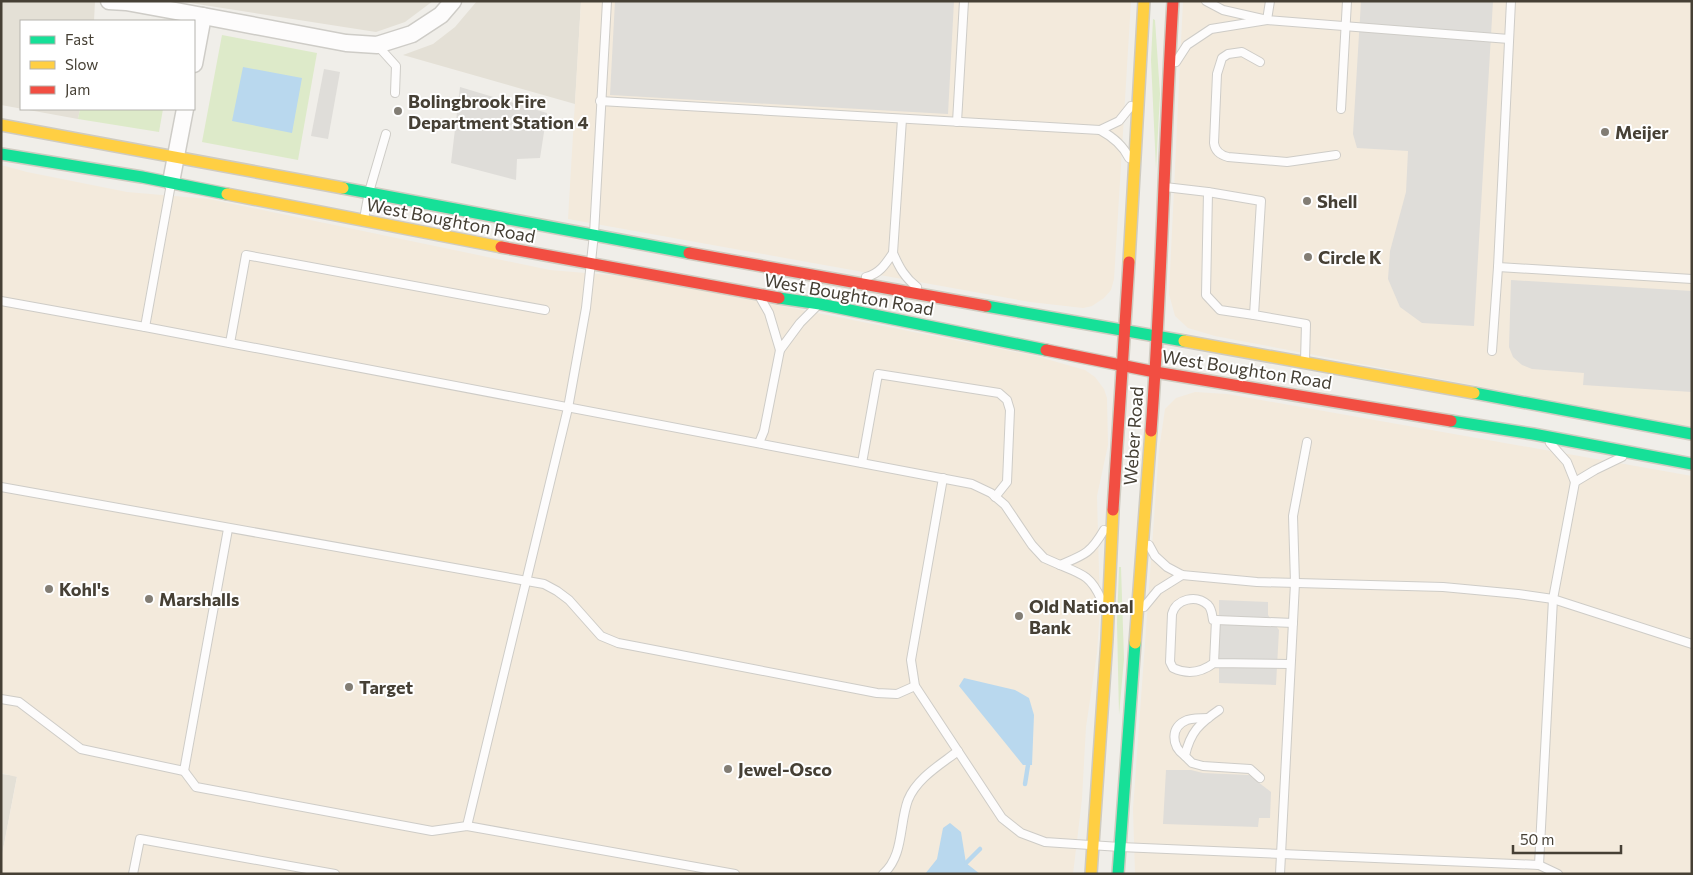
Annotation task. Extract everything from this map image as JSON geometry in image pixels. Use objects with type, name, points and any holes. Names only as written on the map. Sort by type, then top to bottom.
[{"type":"main road","name":"Weber Road","points":[[1091,874],[1144,1]]},
{"type":"main road","name":"Weber Road","points":[[1118,874],[1158,338],[1168,77],[1173,1]]},
{"type":"main road","points":[[1161,17],[1161,26],[1170,37]]},
{"type":"main road","name":"West Boughton Road","points":[[1,125],[847,282],[1692,434]]},
{"type":"main road","name":"West Boughton Road","points":[[1,154],[171,182],[364,222],[758,295],[820,304],[1155,372],[1533,434],[1692,464]]},
{"type":"street","points":[[109,1],[126,2],[346,43],[377,45],[412,34],[441,15],[453,1]]},
{"type":"street","points":[[195,59],[204,16]]},
{"type":"street","points":[[171,182],[185,110]]},
{"type":"lane","points":[[467,826],[568,408],[586,308],[594,234],[607,1]]},
{"type":"lane","points":[[957,122],[964,1]]},
{"type":"lane","points":[[1206,1],[1223,10],[1267,20],[1509,39]]},
{"type":"lane","points":[[1267,20],[1270,1]]},
{"type":"lane","points":[[1341,109],[1347,1]]},
{"type":"lane","points":[[1492,350],[1511,1]]},
{"type":"lane","points":[[1168,77],[1187,45],[1211,29],[1267,20]]},
{"type":"lane","points":[[377,45],[396,66],[395,94]]},
{"type":"lane","points":[[1260,62],[1242,52],[1228,54],[1222,58],[1217,74],[1214,143],[1217,151],[1228,157],[1287,162],[1336,155]]},
{"type":"lane","points":[[1100,130],[1119,121],[1129,110],[1137,96]]},
{"type":"lane","points":[[600,101],[1100,130],[1114,138],[1125,150],[1134,171]]},
{"type":"lane","points":[[902,119],[893,253],[900,270],[909,281],[927,295]]},
{"type":"lane","points":[[364,222],[368,192],[386,134]]},
{"type":"lane","points":[[145,327],[171,182]]},
{"type":"lane","points":[[1164,187],[1261,201],[1254,316]]},
{"type":"lane","points":[[1208,192],[1206,295],[1220,310],[1306,324],[1305,363]]},
{"type":"lane","points":[[847,282],[873,276],[884,267],[893,253]]},
{"type":"lane","points":[[230,343],[246,255],[544,310]]},
{"type":"lane","points":[[1498,267],[1692,279]]},
{"type":"lane","points":[[758,295],[769,313],[780,350]]},
{"type":"lane","points":[[1,301],[972,484],[995,496],[1005,505],[1032,546],[1044,558],[1085,575],[1096,588],[1107,614]]},
{"type":"lane","points":[[760,443],[780,350],[800,323],[820,304]]},
{"type":"lane","points":[[862,463],[878,374],[999,393],[1007,400],[1010,410],[1007,482],[995,496]]},
{"type":"lane","points":[[1533,434],[1552,444],[1567,462],[1575,482],[1553,599],[1539,864]]},
{"type":"lane","points":[[1280,874],[1295,583],[1294,516],[1307,442]]},
{"type":"lane","points":[[1575,482],[1595,470],[1632,453]]},
{"type":"lane","points":[[943,478],[911,660],[915,686],[1002,818],[1021,834],[1045,842],[1094,846],[1539,864],[1558,874]]},
{"type":"lane","points":[[1,487],[544,584],[569,600],[601,636],[618,643],[877,693],[897,694],[915,686]]},
{"type":"lane","points":[[1060,565],[1085,555],[1098,541],[1112,517]]},
{"type":"lane","points":[[184,771],[228,529]]},
{"type":"lane","points":[[1143,535],[1155,556],[1167,567],[1182,575],[1257,582],[1396,584],[1473,589],[1553,599],[1692,644]]},
{"type":"lane","points":[[1137,618],[1158,590],[1182,575]]},
{"type":"lane","points":[[1290,664],[1214,663],[1200,671],[1181,671],[1174,668],[1170,662],[1172,614],[1177,604],[1188,600],[1204,602],[1210,608],[1213,620],[1293,623]]},
{"type":"lane","points":[[1214,663],[1216,620]]},
{"type":"lane","points":[[1,699],[19,702],[81,749],[184,771],[196,787],[432,831],[467,826],[735,874]]},
{"type":"lane","points":[[1185,756],[1188,742],[1194,731],[1219,710]]},
{"type":"lane","points":[[1208,718],[1189,720],[1181,724],[1174,737],[1176,748],[1192,763],[1203,766],[1250,769],[1260,778]]},
{"type":"lane","points":[[883,874],[888,870],[898,850],[909,800],[926,774],[958,752]]},
{"type":"lane","points":[[133,874],[140,839],[335,874]]},
{"type":"shaded area","points":[[1,1],[95,1],[94,20],[20,20],[20,109],[1,105]]},
{"type":"shaded area","points":[[178,1],[433,1],[405,22],[376,32]]},
{"type":"shaded area","points":[[477,1],[581,1],[575,104],[403,55],[433,44],[455,27]]},
{"type":"shaded area","points":[[581,1],[1131,1],[1114,279],[1111,290],[1104,298],[1092,306],[1083,308],[1030,302],[568,219]]},
{"type":"shaded area","points":[[615,1],[954,1],[948,114],[610,95]]},
{"type":"shaded area","points":[[1183,1],[1692,1],[1692,427],[1215,336],[1188,328],[1175,316],[1169,294]]},
{"type":"shaded area","points":[[1361,1],[1493,1],[1474,326],[1422,323],[1400,307],[1388,279],[1390,251],[1406,192],[1408,151],[1357,148],[1353,134]]},
{"type":"shaded area","points":[[324,69],[340,72],[328,139],[311,136]]},
{"type":"shaded area","points":[[460,87],[547,113],[540,158],[517,159],[516,180],[451,163]]},
{"type":"shaded area","points":[[28,110],[80,110],[78,119]]},
{"type":"shaded area","points":[[1,165],[127,192],[209,199],[550,270],[634,277],[1036,356],[1085,370],[1095,377],[1104,389],[1107,398],[1108,445],[1097,496],[1100,609],[1097,653],[1086,727],[1082,799],[1073,874],[1,874],[1,860],[17,777],[1,773]]},
{"type":"shaded area","points":[[1511,280],[1692,291],[1692,392],[1583,385],[1584,373],[1532,369],[1522,365],[1513,357],[1509,347]]},
{"type":"shaded area","points":[[1195,392],[1227,394],[1692,476],[1692,874],[1135,874],[1133,809],[1159,450],[1165,409],[1176,398]]},
{"type":"shaded area","points":[[1219,600],[1268,602],[1268,615],[1279,630],[1276,685],[1219,683]]},
{"type":"shaded area","points":[[1166,770],[1191,770],[1203,773],[1249,775],[1271,792],[1270,818],[1259,818],[1258,827],[1163,824]]},
{"type":"shaded area","points":[[1,774],[17,776],[1,860]]},
{"type":"green space","points":[[1153,19],[1155,20],[1160,94],[1156,169],[1151,60]]},
{"type":"green space","points":[[222,35],[317,53],[298,160],[202,142]]},
{"type":"green space","points":[[80,110],[163,110],[159,132],[78,119]]},
{"type":"green space","points":[[1119,567],[1121,567],[1124,659],[1119,715],[1117,623]]},
{"type":"water","points":[[243,67],[302,78],[292,133],[232,121]]},
{"type":"water","points":[[964,678],[1015,690],[1029,698],[1034,715],[1032,765],[1023,765],[959,686]]},
{"type":"water","points":[[950,823],[961,832],[966,863],[980,874],[925,874],[937,859],[943,828]]},
{"type":"waterway","points":[[1025,784],[1028,765]]},
{"type":"waterway","points":[[966,863],[980,849]]},
{"type":"traffic: fast","points":[[1,154],[142,177],[227,194]]},
{"type":"traffic: fast","points":[[343,188],[689,253]]},
{"type":"traffic: fast","points":[[779,298],[820,304],[1046,350]]},
{"type":"traffic: fast","points":[[986,306],[1184,341]]},
{"type":"traffic: fast","points":[[1474,393],[1692,434]]},
{"type":"traffic: fast","points":[[1451,421],[1533,434],[1692,464]]},
{"type":"traffic: fast","points":[[1118,874],[1135,643]]},
{"type":"traffic: slow","points":[[1129,262],[1144,1]]},
{"type":"traffic: slow","points":[[1,125],[343,188]]},
{"type":"traffic: slow","points":[[227,194],[501,247]]},
{"type":"traffic: slow","points":[[1184,341],[1474,393]]},
{"type":"traffic: slow","points":[[1135,643],[1151,431]]},
{"type":"traffic: slow","points":[[1091,874],[1107,639],[1113,510]]},
{"type":"traffic: jam","points":[[1151,431],[1158,324],[1173,1]]},
{"type":"traffic: jam","points":[[501,247],[779,298]]},
{"type":"traffic: jam","points":[[689,253],[986,306]]},
{"type":"traffic: jam","points":[[1113,510],[1129,262]]},
{"type":"traffic: jam","points":[[1046,350],[1155,372],[1451,421]]},
{"type":"place","name":"Bolingbrook Fire Department Station 4","points":[[398,111]]},
{"type":"place","name":"Meijer","points":[[1605,132]]},
{"type":"place","name":"Shell","points":[[1307,201]]},
{"type":"place","name":"Circle K","points":[[1308,257]]},
{"type":"place","name":"Kohl's","points":[[49,589]]},
{"type":"place","name":"Marshalls","points":[[149,599]]},
{"type":"place","name":"Old National Bank","points":[[1019,616]]},
{"type":"place","name":"Target","points":[[349,687]]},
{"type":"place","name":"Jewel-Osco","points":[[728,769]]}]
